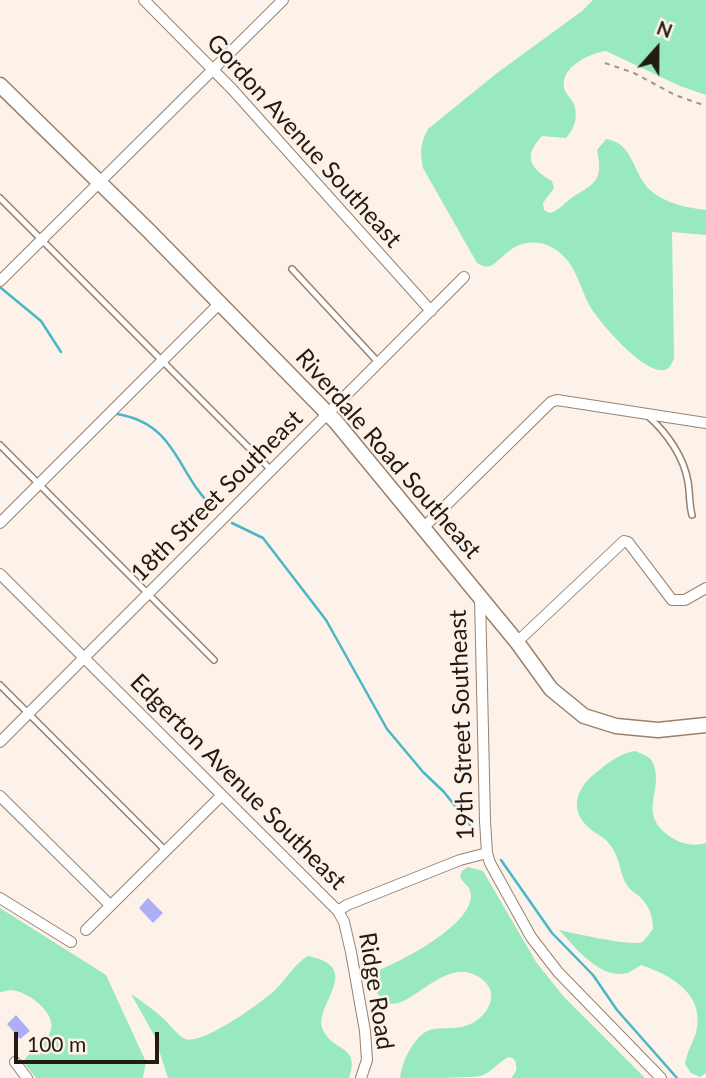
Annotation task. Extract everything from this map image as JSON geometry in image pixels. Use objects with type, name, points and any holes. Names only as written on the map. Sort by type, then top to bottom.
[{"type":"street","name":"Gordon Avenue Southeast","points":[[144,0],[212,68],[431,311]]},
{"type":"street","points":[[0,281],[283,0]]},
{"type":"street","name":"Riverdale Road Southeast","points":[[0,85],[329,414],[480,596],[551,689],[584,716],[616,726],[658,730],[706,725]]},
{"type":"street","name":"18th Street Southeast","points":[[0,742],[464,277]]},
{"type":"street","points":[[0,523],[220,303]]},
{"type":"street","points":[[423,528],[551,402],[564,399],[706,423]]},
{"type":"street","points":[[517,642],[624,541],[628,542],[672,600],[685,600],[706,588]]},
{"type":"street","name":"Edgerton Avenue Southeast","points":[[0,574],[338,911],[460,860],[487,852]]},
{"type":"street","name":"19th Street Southeast","points":[[480,596],[487,852]]},
{"type":"street","points":[[0,796],[110,905]]},
{"type":"street","points":[[86,930],[221,796]]},
{"type":"street","points":[[487,852],[490,863],[531,937],[558,972],[661,1078]]},
{"type":"street","points":[[0,898],[71,942]]},
{"type":"street","name":"Ridge Road","points":[[338,911],[344,922],[351,952],[365,1031],[367,1060],[360,1078]]},
{"type":"street","points":[[15,1062],[27,1078]]},
{"type":"lane","points":[[0,198],[272,471]]},
{"type":"lane","points":[[292,269],[379,363]]},
{"type":"lane","points":[[646,414],[663,431],[683,465],[692,515]]},
{"type":"lane","points":[[0,445],[214,660]]},
{"type":"lane","points":[[0,685],[166,851]]},
{"type":"path","points":[[605,63],[706,106]]},
{"type":"green space","points":[[593,0],[706,0],[706,95],[680,86],[606,51],[592,55],[571,68],[564,80],[565,90],[576,112],[572,130],[566,138],[542,136],[531,156],[534,167],[552,181],[554,188],[543,203],[544,210],[550,213],[593,183],[599,167],[597,150],[606,139],[622,146],[644,183],[656,195],[676,204],[706,210],[706,235],[672,232],[674,358],[664,370],[646,364],[613,336],[591,308],[570,264],[553,248],[541,243],[521,244],[490,266],[477,263],[423,168],[421,158],[423,139],[428,129]]},
{"type":"green space","points":[[635,751],[648,757],[653,763],[656,784],[653,812],[662,830],[682,843],[706,843],[706,1073],[700,1077],[691,1073],[685,1064],[698,1019],[696,1007],[684,988],[664,974],[641,965],[627,973],[607,972],[580,953],[559,930],[636,943],[642,942],[653,929],[648,907],[627,885],[612,847],[586,825],[578,811],[577,803],[581,789],[591,777],[615,758]]},
{"type":"green space","points":[[468,867],[483,871],[536,962],[564,997],[645,1078],[511,1078],[516,1067],[514,1059],[509,1057],[481,1076],[400,1078],[403,1064],[419,1037],[434,1029],[468,1025],[483,1015],[491,999],[487,984],[479,977],[463,972],[448,975],[404,1001],[392,1004],[382,999],[373,983],[377,971],[434,940],[460,918],[471,895],[460,877],[462,871]]},
{"type":"green space","points":[[0,908],[106,975],[146,1062],[143,1078],[36,1078],[26,1065],[25,1059],[47,1038],[51,1023],[45,1010],[32,998],[18,991],[0,992]]},
{"type":"green space","points":[[308,956],[325,962],[333,969],[335,978],[324,1010],[323,1030],[327,1037],[349,1054],[352,1067],[349,1078],[168,1078],[154,1035],[131,994],[161,1016],[182,1037],[193,1039],[217,1030],[257,1005]]},
{"type":"building","points":[[148,898],[163,913],[153,923],[139,908]]},
{"type":"building","points":[[16,1015],[30,1031],[20,1039],[7,1024]]},
{"type":"waterway","points":[[1,288],[41,321],[61,352]]},
{"type":"waterway","points":[[117,414],[153,428],[174,452],[201,495],[214,508]]},
{"type":"waterway","points":[[232,523],[263,538],[326,620],[387,729],[471,826]]},
{"type":"waterway","points":[[501,860],[552,933],[593,975],[617,1010],[677,1078]]}]
